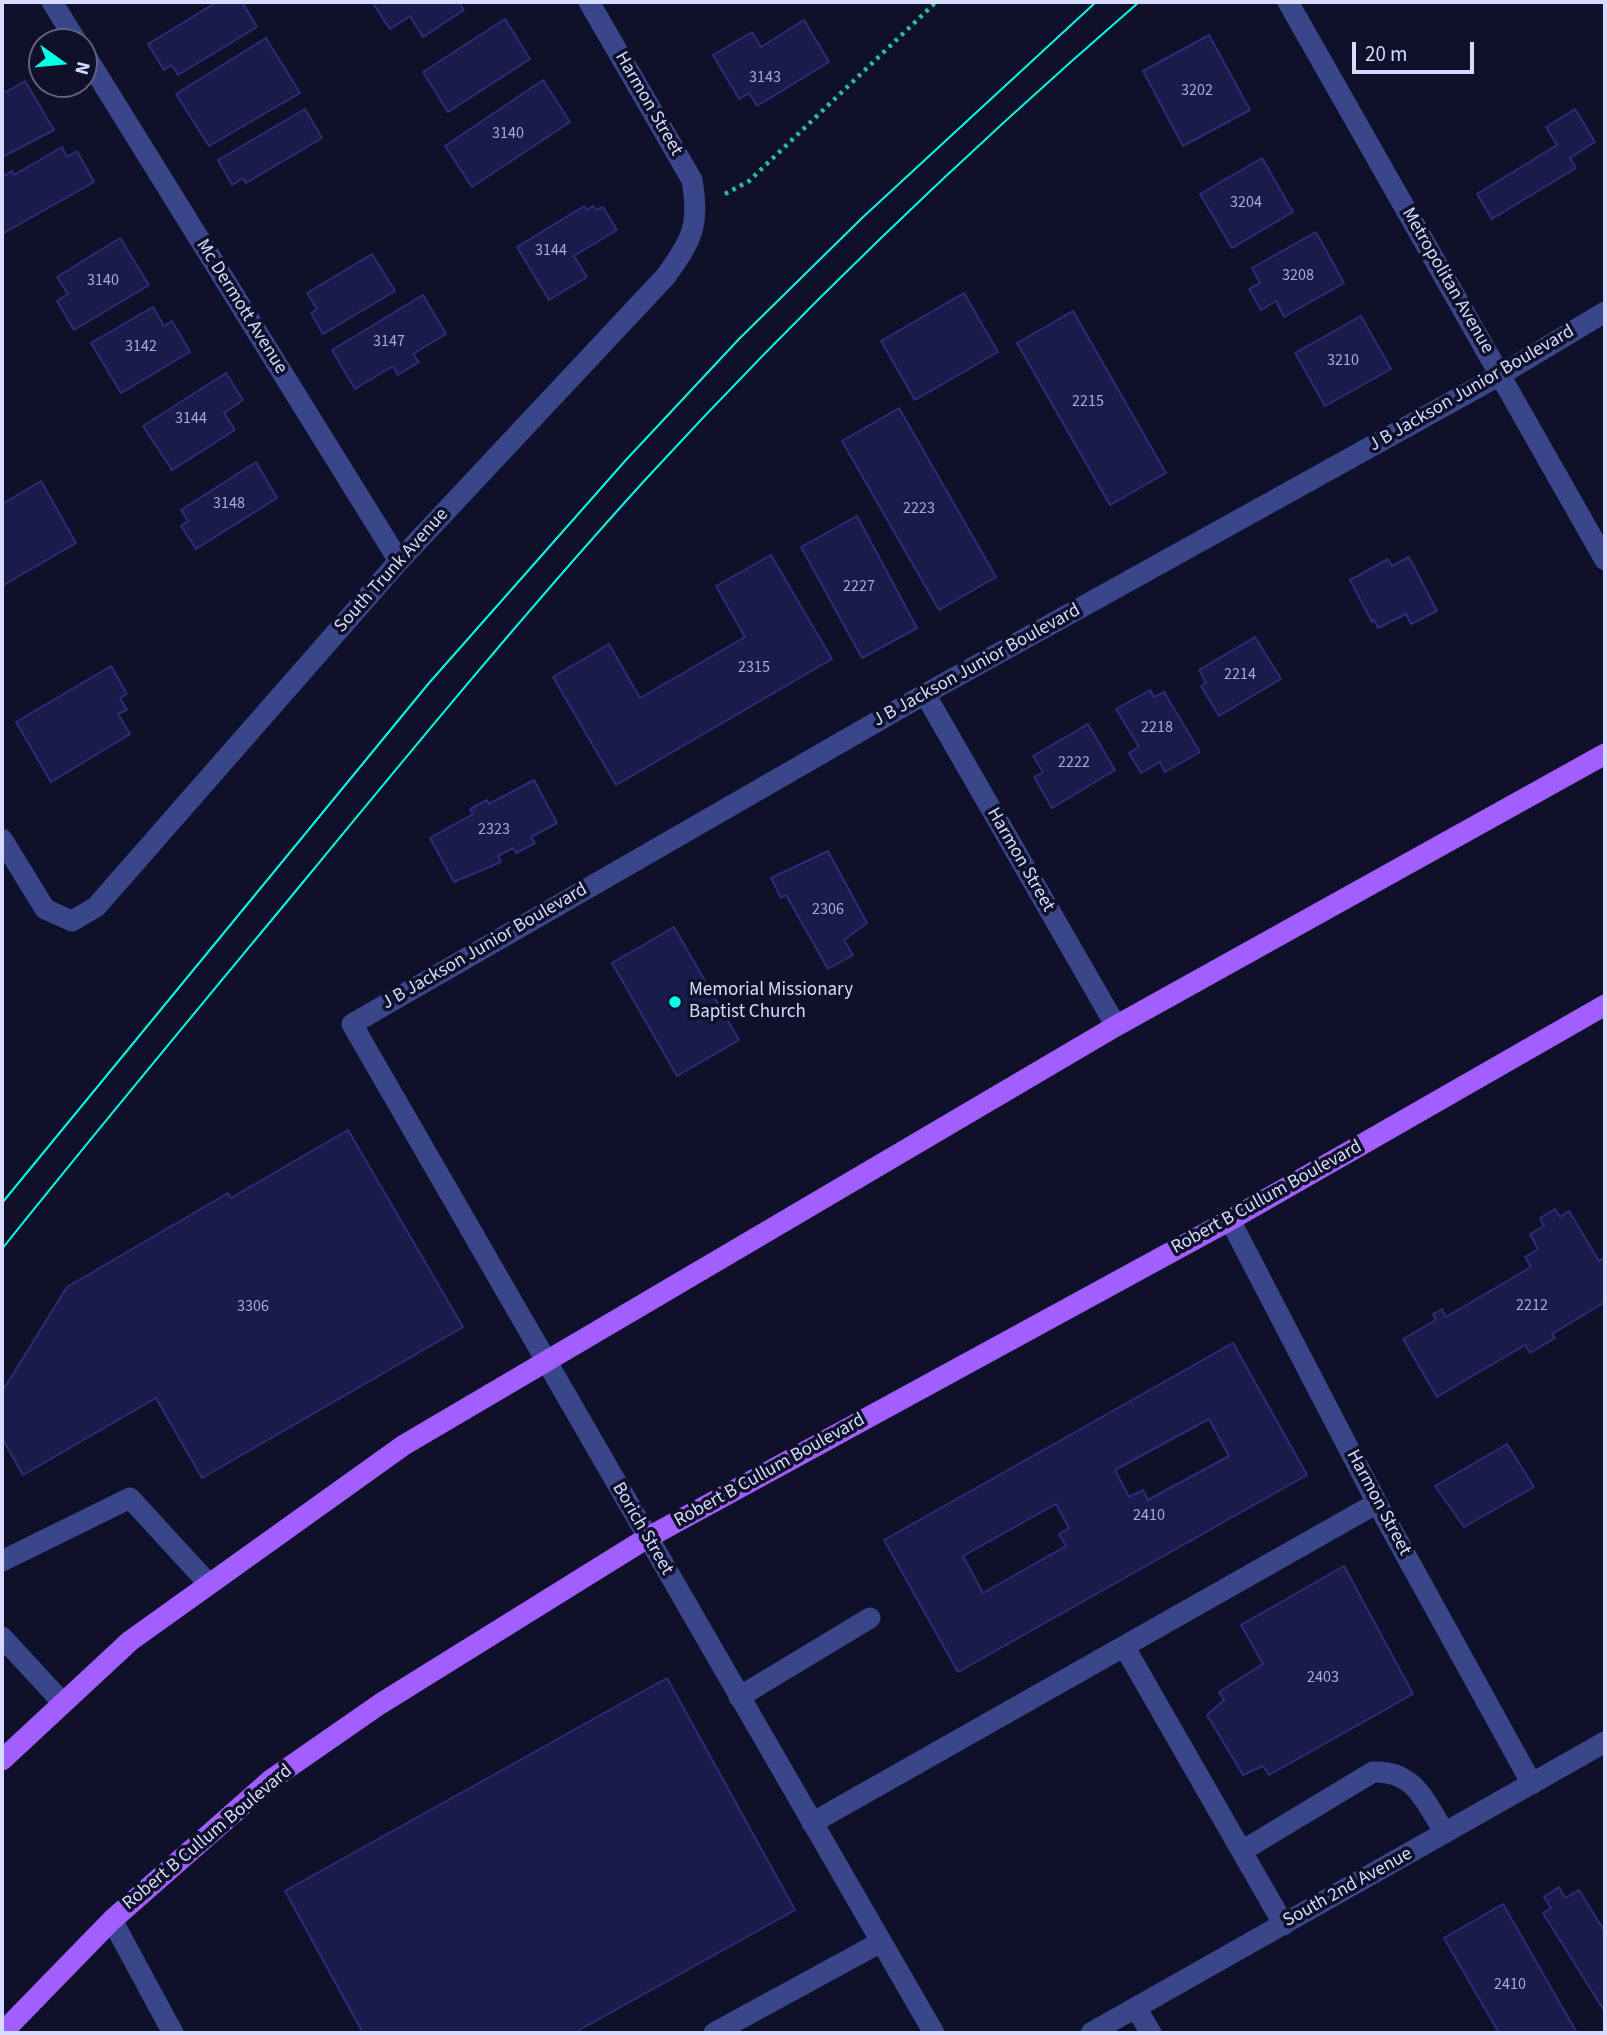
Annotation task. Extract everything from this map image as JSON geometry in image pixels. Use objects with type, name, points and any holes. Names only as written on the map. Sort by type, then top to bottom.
[{"type":"main road","points":[[2,1760],[130,1641],[404,1445],[1116,1026],[1605,754]]},
{"type":"main road","name":"Robert B Cullum Boulevard","points":[[2,2033],[112,1920],[272,1779],[380,1704],[647,1538],[1230,1220],[1605,1005]]},
{"type":"street","points":[[52,2],[68,28]]},
{"type":"street","name":"Harmon Street","points":[[589,2],[692,180],[698,211]]},
{"type":"street","name":"Metropolitan Avenue","points":[[1288,2],[1605,560]]},
{"type":"street","name":"Mc Dermott Avenue","points":[[98,76],[399,561]]},
{"type":"street","name":"South Trunk Avenue","points":[[2,839],[45,909],[72,921],[96,907],[399,561],[666,276],[687,247],[698,211]]},
{"type":"street","name":"J B Jackson Junior Boulevard","points":[[352,1024],[925,694],[1500,375],[1605,312]]},
{"type":"street","name":"Harmon Street","points":[[925,694],[1116,1026]]},
{"type":"street","name":"Borich Street","points":[[352,1024],[934,2033]]},
{"type":"street","name":"Harmon Street","points":[[1230,1220],[1377,1503],[1532,1784]]},
{"type":"street","points":[[2,1562],[130,1498],[208,1583]]},
{"type":"street","points":[[812,1823],[1377,1503]]},
{"type":"street","points":[[739,1697],[870,1618]]},
{"type":"street","points":[[2,1637],[62,1702]]},
{"type":"street","points":[[1124,1646],[1284,1924]]},
{"type":"street","name":"South 2nd Avenue","points":[[1091,2033],[1605,1742]]},
{"type":"street","points":[[1242,1850],[1373,1772],[1391,1771],[1410,1780],[1445,1833]]},
{"type":"street","points":[[112,1920],[173,2033]]},
{"type":"street","points":[[714,2033],[881,1942]]},
{"type":"street","points":[[1136,2008],[1151,2033]]},
{"type":"path","points":[[698,211],[749,181],[936,2]]},
{"type":"building","points":[[217,2],[242,2],[257,27],[178,75],[172,65],[164,70],[148,44]]},
{"type":"building","points":[[372,2],[459,2],[464,10],[423,37],[410,16],[390,29]]},
{"type":"building","points":[[505,19],[530,59],[448,112],[423,72]]},
{"type":"building","points":[[804,20],[829,62],[757,106],[749,93],[739,99],[713,55],[752,32],[761,47]]},
{"type":"building","points":[[1209,35],[1250,110],[1183,146],[1143,71]]},
{"type":"building","points":[[266,38],[300,93],[209,146],[176,94]]},
{"type":"building","points":[[543,80],[570,122],[472,187],[445,146]]},
{"type":"building","points":[[25,81],[28,98],[35,98],[54,130],[2,157],[2,94]]},
{"type":"building","points":[[305,109],[322,138],[246,183],[243,178],[232,185],[218,160]]},
{"type":"building","points":[[1575,109],[1595,142],[1570,158],[1576,168],[1492,219],[1477,194],[1557,145],[1546,127]]},
{"type":"building","points":[[62,147],[67,157],[77,151],[94,182],[2,234],[2,177],[12,171],[14,175]]},
{"type":"building","points":[[1262,158],[1293,212],[1232,248],[1200,194]]},
{"type":"building","points":[[584,206],[587,210],[593,206],[596,210],[603,207],[617,230],[574,256],[587,277],[549,300],[517,247]]},
{"type":"building","points":[[1316,232],[1344,283],[1284,317],[1276,301],[1261,310],[1249,289],[1260,283],[1252,268]]},
{"type":"building","points":[[120,238],[149,285],[74,330],[57,301],[68,294],[57,277]]},
{"type":"building","points":[[372,254],[395,291],[323,334],[311,313],[317,309],[307,293]]},
{"type":"building","points":[[964,293],[998,352],[915,400],[881,341]]},
{"type":"building","points":[[423,295],[446,334],[413,354],[419,362],[398,375],[393,366],[355,389],[332,350]]},
{"type":"building","points":[[153,307],[164,326],[172,321],[190,352],[121,393],[91,343]]},
{"type":"building","points":[[1073,311],[1166,473],[1110,505],[1017,343]]},
{"type":"building","points":[[1361,316],[1391,369],[1325,406],[1295,353]]},
{"type":"building","points":[[226,373],[243,400],[224,413],[235,430],[172,470],[143,426]]},
{"type":"building","points":[[899,408],[996,577],[939,610],[842,441]]},
{"type":"building","points":[[256,462],[277,498],[196,549],[181,526],[188,521],[181,510]]},
{"type":"building","points":[[41,481],[76,543],[2,586],[2,504]]},
{"type":"building","points":[[857,516],[917,628],[862,658],[801,547]]},
{"type":"building","points":[[771,555],[832,659],[616,785],[553,677],[609,644],[640,698],[745,637],[716,586]]},
{"type":"building","points":[[1409,557],[1437,611],[1411,624],[1406,614],[1378,628],[1374,620],[1372,622],[1350,580],[1388,559],[1392,566]]},
{"type":"building","points":[[1255,637],[1281,679],[1219,716],[1201,686],[1206,683],[1199,670]]},
{"type":"building","points":[[111,666],[127,694],[120,698],[127,710],[118,714],[130,734],[51,782],[16,722]]},
{"type":"building","points":[[1150,690],[1154,697],[1164,692],[1200,752],[1165,772],[1160,762],[1141,773],[1129,753],[1139,747],[1116,709]]},
{"type":"building","points":[[1088,724],[1115,770],[1052,808],[1034,777],[1043,772],[1033,756]]},
{"type":"building","points":[[534,780],[557,823],[531,837],[535,843],[516,853],[513,848],[498,856],[501,862],[454,882],[430,838],[473,814],[470,809],[487,800],[489,804]]},
{"type":"building","points":[[828,851],[867,923],[844,940],[853,955],[828,969],[786,895],[781,898],[771,878]]},
{"type":"building","name":"Memorial Missionary Baptist Church","points":[[674,927],[739,1040],[677,1076],[612,963]]},
{"type":"building","points":[[348,1130],[463,1327],[202,1478],[156,1398],[23,1475],[2,1438],[2,1392],[67,1287],[228,1193],[231,1198]]},
{"type":"building","points":[[1555,1209],[1560,1217],[1569,1211],[1599,1261],[1605,1257],[1605,1302],[1552,1334],[1555,1338],[1530,1353],[1525,1345],[1437,1397],[1403,1339],[1436,1320],[1433,1314],[1442,1309],[1446,1317],[1531,1267],[1525,1257],[1538,1249],[1530,1234],[1544,1226],[1540,1218]]},
{"type":"building","points":[[1233,1343],[1307,1475],[958,1672],[884,1540]],"holes":[[[1209,1419],[1229,1456],[1148,1500],[1143,1490],[1129,1497],[1115,1470]],[[1056,1504],[1069,1528],[1059,1534],[1066,1546],[983,1593],[963,1556]]]},
{"type":"building","points":[[1507,1444],[1534,1487],[1464,1527],[1435,1486]]},
{"type":"building","points":[[1344,1566],[1413,1694],[1269,1775],[1263,1766],[1243,1775],[1207,1715],[1224,1700],[1219,1692],[1263,1664],[1241,1625]]},
{"type":"building","points":[[667,1678],[795,1910],[574,2033],[363,2033],[285,1891]]},
{"type":"building","points":[[1559,1887],[1565,1898],[1579,1890],[1605,1932],[1605,2012],[1543,1913],[1551,1908],[1544,1897]]},
{"type":"building","points":[[1503,1904],[1577,2033],[1499,2033],[1444,1938]]},
{"type":"tram line","points":[[2,1203],[429,683],[625,461],[739,339],[862,218],[1096,2]]},
{"type":"tram line","points":[[2,1249],[430,729],[645,480],[763,355],[885,234],[1011,116],[1139,2]]},
{"type":"place","name":"Memorial Missionary Baptist Church","points":[[675,1002]]}]
